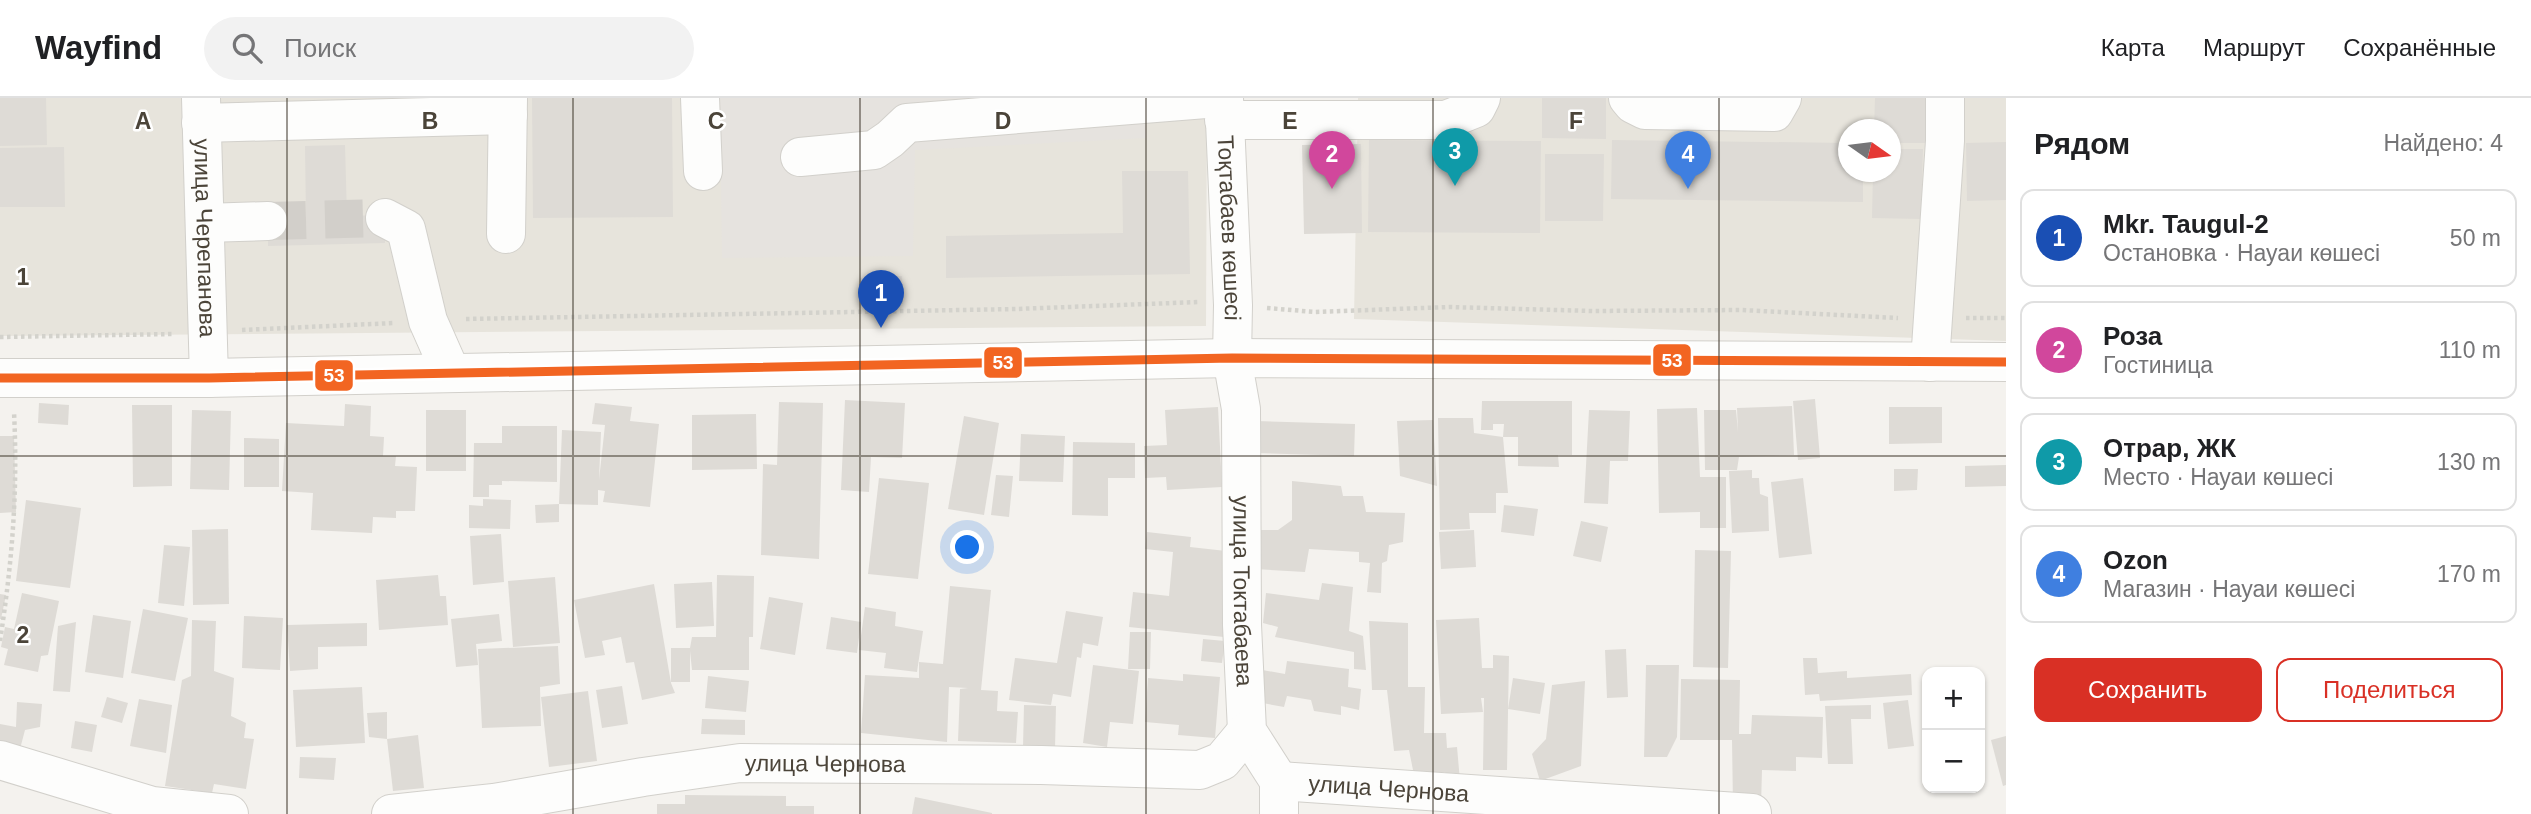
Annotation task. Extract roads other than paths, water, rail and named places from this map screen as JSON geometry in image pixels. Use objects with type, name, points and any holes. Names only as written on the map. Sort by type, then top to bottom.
[{"type":"street","points":[[701,98],[703,171]]},
{"type":"street","points":[[800,156],[874,150],[907,123],[1222,105],[1446,120],[1476,108],[1481,98]]},
{"type":"street","points":[[1628,98],[1645,110],[1774,112],[1782,98]]},
{"type":"street","points":[[1930,362],[1945,141],[1945,98]]},
{"type":"street","name":"Тоқтабаев көшесі","points":[[1222,105],[1233,305],[1232,358]]},
{"type":"street","points":[[201,111],[508,107],[506,234]]},
{"type":"street","name":"улица Черепанова","points":[[201,111],[209,377]]},
{"type":"street","points":[[385,218],[407,229],[428,321],[451,373]]},
{"type":"street","points":[[205,222],[268,221]]},
{"type":"street","points":[[7,391],[209,377],[1232,358],[2006,362]]},
{"type":"street","name":"улица Токтабаева","points":[[1232,358],[1241,409],[1242,625],[1247,731],[1279,797]]},
{"type":"street","name":"улица Чернова","points":[[391,814],[495,809],[643,777],[740,763],[1041,765],[1200,770],[1222,761],[1247,731]]},
{"type":"street","points":[[0,760],[87,800],[152,810],[229,814]]},
{"type":"street","name":"улица Чернова","points":[[1279,797],[1752,813]]},
{"type":"tunnel","points":[[268,221],[385,218]]},
{"type":"place","name":"Отрар, ЖК","points":[[1455,186]]},
{"type":"place","name":"Роза","points":[[1332,189]]},
{"type":"place","name":"Ozon","points":[[1688,189]]},
{"type":"place","name":"Mkr. Taugul-2","points":[[881,328]]}]
